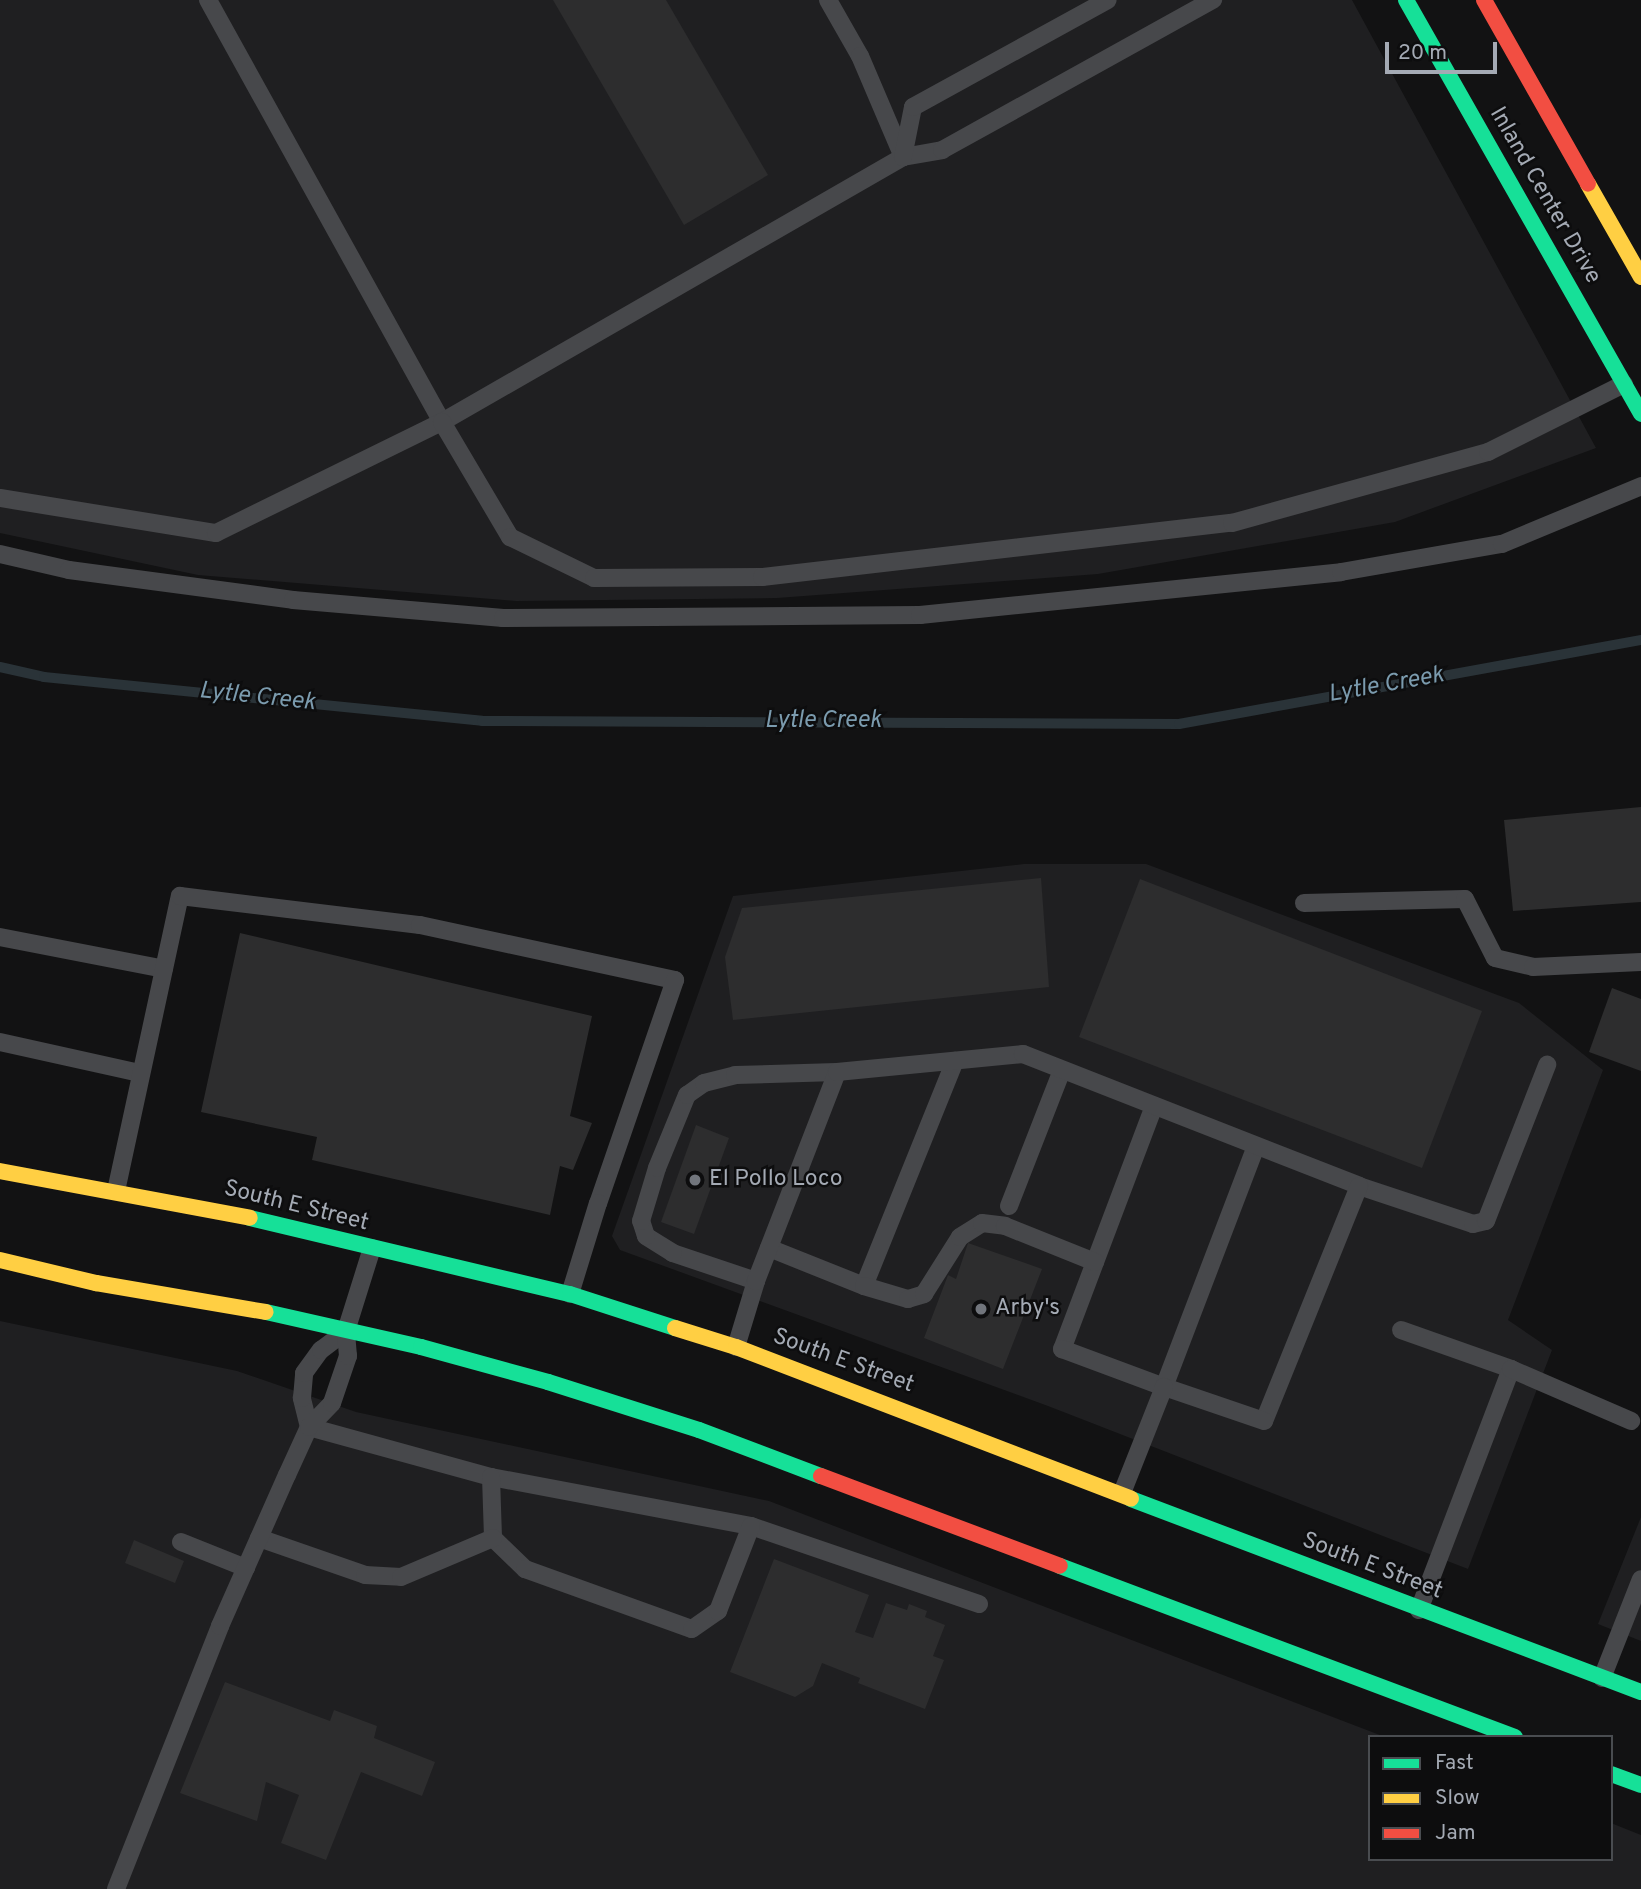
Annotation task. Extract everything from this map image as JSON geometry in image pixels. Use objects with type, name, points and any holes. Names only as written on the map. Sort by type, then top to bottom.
[{"type":"main road","name":"Inland Center Drive","points":[[1406,0],[1641,414]]},
{"type":"main road","name":"Inland Center Drive","points":[[1483,0],[1641,277]]},
{"type":"main road","name":"South E Street","points":[[0,1171],[288,1225],[372,1248],[570,1294],[736,1346],[1419,1610],[1641,1692]]},
{"type":"main road","points":[[0,1260],[96,1283],[267,1312],[421,1347],[548,1381],[699,1430],[1510,1735]]},
{"type":"main road","points":[[1613,1775],[1641,1785]]},
{"type":"lane","points":[[208,0],[442,422],[510,537],[594,578],[762,577],[1232,523],[1488,452],[1624,384]]},
{"type":"lane","points":[[828,0],[860,56],[903,157]]},
{"type":"lane","points":[[903,157],[913,107],[1108,0]]},
{"type":"lane","points":[[0,498],[216,533],[442,422],[903,157],[942,150],[1213,0]]},
{"type":"lane","points":[[0,554],[69,570],[293,600],[503,618],[920,615],[1341,572],[1502,544],[1641,486]]},
{"type":"lane","points":[[116,1191],[180,897],[420,925],[675,980],[598,1203],[570,1294]]},
{"type":"lane","points":[[1304,903],[1465,898],[1495,958],[1533,967],[1641,962]]},
{"type":"lane","points":[[0,937],[163,969]]},
{"type":"lane","points":[[0,1042],[140,1073]]},
{"type":"lane","points":[[756,1281],[673,1253],[646,1236],[641,1221],[657,1168],[687,1095],[704,1083],[735,1075],[836,1072],[1023,1054],[1359,1186],[1473,1224],[1486,1222],[1547,1065]]},
{"type":"lane","points":[[864,1286],[955,1061]]},
{"type":"lane","points":[[1009,1206],[1062,1070]]},
{"type":"lane","points":[[736,1346],[756,1281],[836,1072]]},
{"type":"lane","points":[[1154,1106],[1062,1349],[1264,1421],[1359,1186]]},
{"type":"lane","points":[[1122,1493],[1256,1146]]},
{"type":"lane","points":[[769,1248],[864,1286],[908,1299],[924,1294],[960,1237],[982,1223],[1005,1226],[1095,1262]]},
{"type":"lane","points":[[116,1889],[259,1538],[309,1427],[332,1404],[348,1356],[346,1331],[372,1248]]},
{"type":"lane","points":[[1401,1330],[1511,1369],[1631,1421]]},
{"type":"lane","points":[[309,1427],[302,1398],[304,1373],[321,1350],[346,1331]]},
{"type":"lane","points":[[1419,1610],[1511,1369]]},
{"type":"lane","points":[[309,1427],[491,1477],[751,1525],[979,1604]]},
{"type":"lane","points":[[491,1477],[493,1538],[525,1569],[692,1629],[718,1611],[751,1525]]},
{"type":"lane","points":[[259,1538],[365,1574],[401,1577],[493,1538]]},
{"type":"lane","points":[[181,1542],[246,1568]]},
{"type":"lane","points":[[1602,1678],[1641,1579]]},
{"type":"shaded area","points":[[0,0],[1352,0],[1596,448],[1395,522],[1098,574],[777,598],[516,601],[198,575],[0,533]]},
{"type":"shaded area","points":[[1024,864],[1146,864],[1519,1003],[1603,1070],[1508,1320],[1552,1350],[1468,1569],[1048,1406],[620,1250],[612,1236],[733,896]]},
{"type":"shaded area","points":[[0,1321],[237,1371],[356,1412],[769,1501],[1380,1735],[1368,1735],[1368,1861],[1613,1861],[1613,1824],[1641,1835],[1641,1889],[0,1889]]},
{"type":"shaded area","points":[[1641,1517],[1641,1641],[1598,1624]]},
{"type":"building","points":[[553,0],[666,0],[768,175],[684,225]]},
{"type":"building","points":[[1641,807],[1641,902],[1513,911],[1504,820]]},
{"type":"building","points":[[1041,878],[1049,987],[733,1020],[725,957],[742,908]]},
{"type":"building","points":[[1140,879],[1482,1011],[1422,1168],[1079,1037]]},
{"type":"building","points":[[240,933],[592,1016],[570,1116],[592,1123],[573,1170],[560,1166],[550,1215],[312,1160],[317,1137],[201,1112]]},
{"type":"building","points":[[1612,988],[1641,999],[1641,1071],[1589,1052]]},
{"type":"building","name":"El Pollo Loco","points":[[696,1125],[729,1138],[694,1234],[661,1222]]},
{"type":"building","name":"Arby's","points":[[968,1243],[1042,1269],[1003,1369],[924,1338],[948,1275],[956,1279]]},
{"type":"building","points":[[134,1540],[184,1561],[175,1583],[125,1563]]},
{"type":"building","points":[[774,1559],[869,1595],[855,1632],[873,1638],[886,1603],[907,1610],[909,1604],[927,1611],[925,1617],[945,1625],[933,1656],[944,1660],[925,1709],[858,1683],[860,1678],[822,1663],[813,1686],[795,1697],[730,1672]]},
{"type":"building","points":[[225,1682],[330,1721],[334,1710],[377,1726],[374,1738],[435,1762],[422,1796],[361,1772],[326,1860],[281,1843],[299,1795],[266,1782],[257,1821],[180,1793]]},
{"type":"waterway","name":"Lytle Creek","points":[[0,667],[44,677],[482,721],[1179,724],[1641,640]]},
{"type":"traffic: fast","points":[[1406,0],[1641,414]]},
{"type":"traffic: fast","points":[[250,1218],[570,1294],[675,1328]]},
{"type":"traffic: fast","points":[[266,1312],[421,1347],[548,1382],[699,1430],[821,1476]]},
{"type":"traffic: fast","points":[[1131,1499],[1641,1692]]},
{"type":"traffic: fast","points":[[1060,1566],[1510,1735]]},
{"type":"traffic: fast","points":[[1613,1775],[1641,1785]]},
{"type":"traffic: slow","points":[[1588,184],[1641,277]]},
{"type":"traffic: slow","points":[[0,1171],[250,1218]]},
{"type":"traffic: slow","points":[[0,1260],[96,1283],[266,1312]]},
{"type":"traffic: slow","points":[[675,1328],[736,1347],[1131,1499]]},
{"type":"traffic: jam","points":[[1484,0],[1588,184]]},
{"type":"traffic: jam","points":[[821,1476],[1060,1566]]},
{"type":"place","name":"El Pollo Loco","points":[[695,1180]]},
{"type":"place","name":"Arby's","points":[[981,1309]]}]
